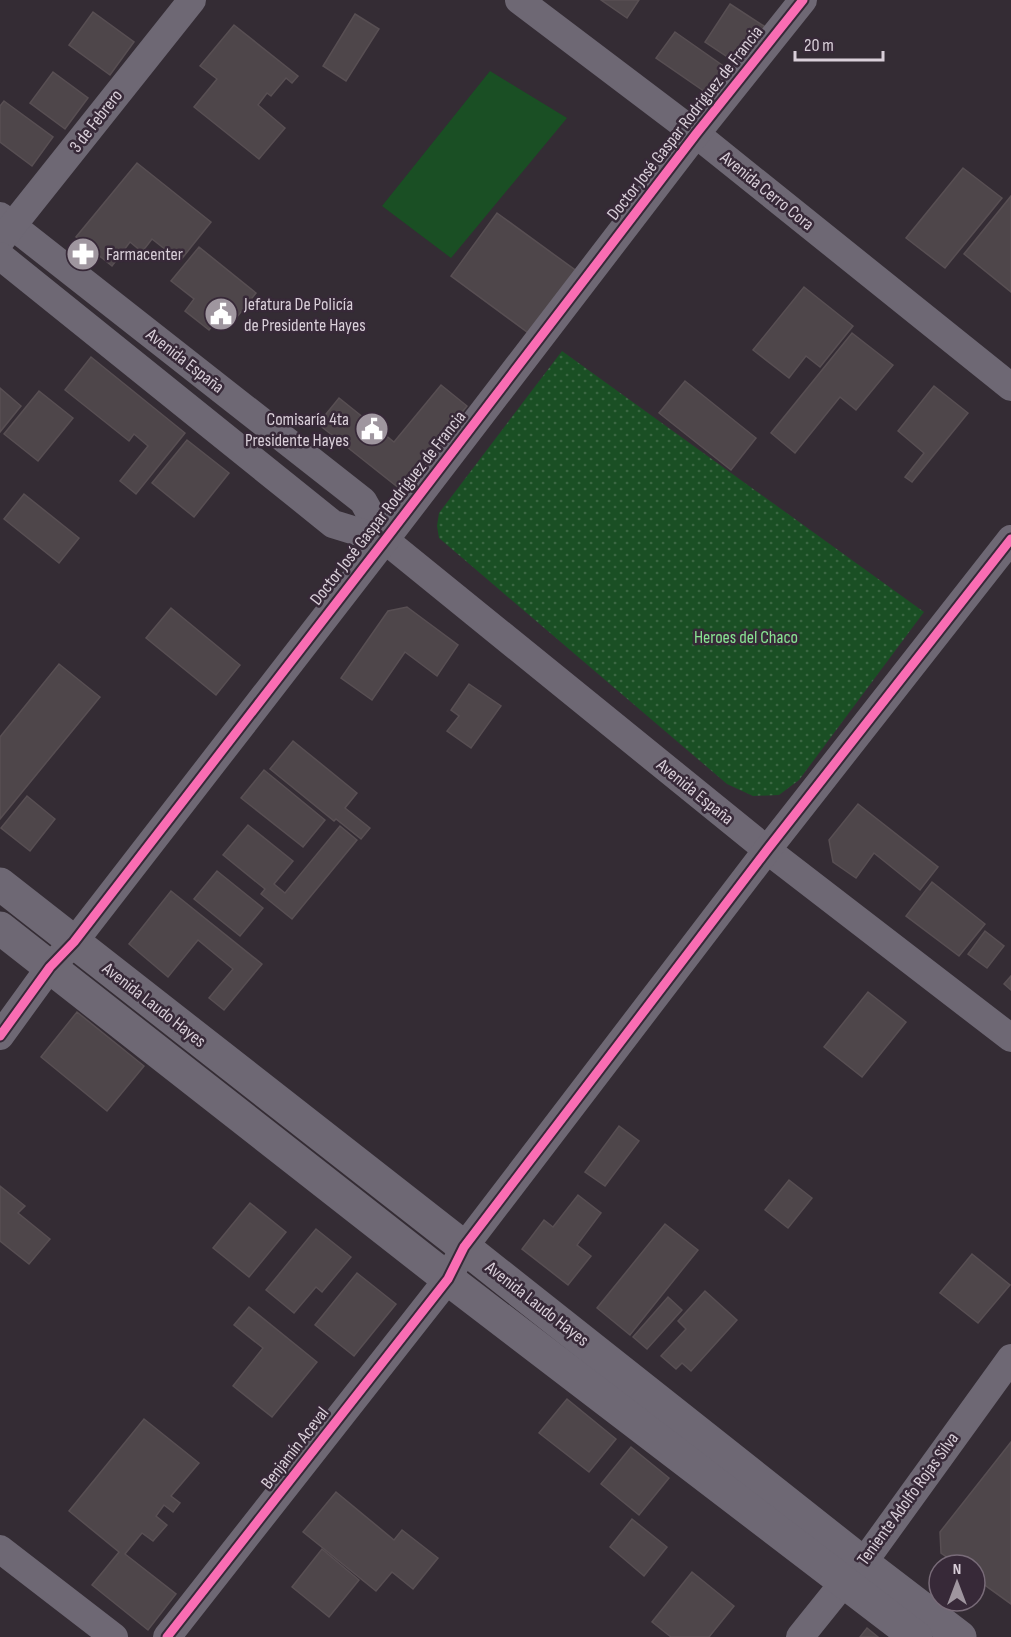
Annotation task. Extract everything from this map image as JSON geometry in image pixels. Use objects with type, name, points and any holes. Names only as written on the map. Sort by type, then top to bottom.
[{"type":"street","name":"3 de Febrero","points":[[5,228],[192,0]]},
{"type":"street","name":"Avenida Cerro Cora","points":[[519,0],[696,134],[1011,387]]},
{"type":"street","name":"Doctor José Gaspar Rodriguez de Francia","points":[[0,1036],[50,967],[74,942],[696,134],[802,0]]},
{"type":"street","name":"Avenida España","points":[[5,228],[363,501],[385,540],[767,850],[1011,1038]]},
{"type":"street","name":"Avenida España","points":[[0,256],[333,524],[385,540]]},
{"type":"street","name":"Benjamín Aceval","points":[[167,1637],[448,1279],[464,1247],[767,850],[1011,539]]},
{"type":"street","name":"Avenida Laudo Hayes","points":[[0,884],[464,1247],[854,1572],[916,1637]]},
{"type":"street","name":"Avenida Laudo Hayes","points":[[0,928],[448,1279],[854,1572],[960,1637]]},
{"type":"street","name":"Teniente Adolfo Rojas Silva","points":[[800,1637],[854,1572],[1011,1358]]},
{"type":"street","points":[[0,1549],[114,1637]]},
{"type":"green space","points":[[490,71],[567,118],[451,258],[382,206]]},
{"type":"green space","name":"Heroes del Chaco","points":[[562,351],[924,612],[799,780],[779,795],[753,796],[727,784],[439,538],[437,526],[439,513]]},
{"type":"building","points":[[601,0],[639,0],[627,18]]},
{"type":"building","points":[[730,4],[767,28],[741,66],[705,42]]},
{"type":"building","points":[[93,12],[134,42],[110,75],[69,45]]},
{"type":"building","points":[[355,14],[379,29],[346,81],[323,66]]},
{"type":"building","points":[[234,25],[298,76],[292,83],[286,78],[271,96],[267,93],[258,105],[285,128],[259,159],[194,107],[217,79],[200,66]]},
{"type":"building","points":[[675,32],[729,70],[711,96],[656,58]]},
{"type":"building","points":[[53,72],[88,98],[65,129],[30,103]]},
{"type":"building","points":[[4,101],[53,137],[32,166],[0,142],[0,106]]},
{"type":"building","points":[[137,163],[211,222],[180,261],[152,239],[142,252],[130,242],[112,266],[76,237]]},
{"type":"building","points":[[963,168],[1002,198],[945,268],[906,238]]},
{"type":"building","points":[[1011,196],[1011,292],[964,254]]},
{"type":"building","points":[[497,213],[578,272],[531,335],[451,276]]},
{"type":"building","points":[[199,247],[256,293],[229,327],[218,319],[209,330],[185,311],[194,299],[171,281]]},
{"type":"building","points":[[804,287],[853,326],[820,367],[806,356],[789,378],[753,350]]},
{"type":"building","points":[[852,333],[893,365],[856,410],[840,397],[795,453],[771,433]]},
{"type":"building","points":[[91,357],[185,433],[136,494],[120,481],[148,446],[134,434],[129,441],[65,390]]},
{"type":"building","points":[[685,381],[756,438],[731,470],[659,413]]},
{"type":"building","points":[[441,385],[467,406],[400,489],[318,424],[339,398],[394,442]]},
{"type":"building","points":[[934,386],[968,413],[912,482],[905,477],[924,453],[898,431]]},
{"type":"building","points":[[0,388],[21,406],[0,432]]},
{"type":"building","points":[[39,391],[73,418],[38,461],[4,434]]},
{"type":"building","points":[[187,440],[229,473],[194,517],[152,483]]},
{"type":"building","points":[[24,494],[79,538],[59,563],[4,519]]},
{"type":"building","points":[[407,607],[458,645],[437,676],[405,652],[372,700],[341,678],[388,611]]},
{"type":"building","points":[[171,608],[240,665],[216,695],[146,638]]},
{"type":"building","points":[[59,664],[100,697],[0,819],[0,737]]},
{"type":"building","points":[[469,684],[501,706],[471,748],[447,731],[459,716],[451,710]]},
{"type":"building","points":[[293,741],[357,793],[345,808],[370,828],[361,839],[336,819],[334,821],[270,769]]},
{"type":"building","points":[[264,770],[325,820],[303,847],[241,798]]},
{"type":"building","points":[[27,796],[55,819],[30,851],[1,828]]},
{"type":"building","points":[[858,804],[938,867],[920,890],[874,853],[856,878],[833,862],[829,840]]},
{"type":"building","points":[[248,825],[293,861],[274,884],[285,893],[340,826],[357,840],[292,919],[261,894],[265,889],[223,855]]},
{"type":"building","points":[[217,871],[263,908],[240,936],[194,899]]},
{"type":"building","points":[[932,882],[985,924],[959,956],[906,916]]},
{"type":"building","points":[[171,891],[262,964],[224,1010],[209,998],[233,969],[198,940],[168,977],[129,944]]},
{"type":"building","points":[[985,931],[1004,946],[987,968],[968,954]]},
{"type":"building","points":[[1011,976],[1011,990],[1004,984]]},
{"type":"building","points":[[868,992],[906,1022],[862,1077],[824,1047]]},
{"type":"building","points":[[77,1012],[144,1066],[107,1111],[41,1057]]},
{"type":"building","points":[[619,1126],[639,1141],[605,1186],[585,1172]]},
{"type":"building","points":[[789,1180],[812,1198],[788,1228],[765,1210]]},
{"type":"building","points":[[0,1186],[25,1206],[18,1213],[50,1239],[29,1264],[0,1241]]},
{"type":"building","points":[[578,1195],[601,1213],[577,1245],[591,1256],[568,1285],[522,1249],[544,1220],[553,1227]]},
{"type":"building","points":[[250,1203],[286,1232],[249,1277],[213,1248]]},
{"type":"building","points":[[665,1224],[698,1250],[630,1335],[597,1308]]},
{"type":"building","points":[[316,1229],[351,1257],[322,1292],[316,1287],[294,1313],[266,1290]]},
{"type":"building","points":[[972,1254],[1010,1285],[978,1323],[940,1293]]},
{"type":"building","points":[[357,1273],[396,1304],[354,1356],[315,1325]]},
{"type":"building","points":[[705,1291],[737,1320],[691,1371],[682,1363],[676,1369],[661,1356],[686,1329],[678,1321]]},
{"type":"building","points":[[668,1297],[682,1310],[647,1349],[633,1337]]},
{"type":"building","points":[[249,1307],[317,1362],[272,1417],[233,1386],[263,1348],[234,1325]]},
{"type":"building","points":[[567,1399],[616,1439],[589,1472],[539,1433]]},
{"type":"building","points":[[144,1419],[199,1463],[171,1496],[180,1503],[173,1512],[164,1505],[156,1516],[167,1525],[153,1541],[142,1533],[125,1554],[176,1594],[148,1630],[92,1585],[119,1552],[69,1511]]},
{"type":"building","points":[[1011,1442],[1011,1604],[987,1587],[987,1553],[941,1553],[940,1532]]},
{"type":"building","points":[[631,1447],[669,1478],[639,1515],[601,1484]]},
{"type":"building","points":[[336,1492],[394,1540],[402,1530],[438,1558],[413,1589],[392,1572],[376,1591],[303,1532]]},
{"type":"building","points":[[632,1519],[667,1547],[644,1576],[610,1547]]},
{"type":"building","points":[[322,1549],[359,1580],[329,1617],[292,1587]]},
{"type":"building","points":[[692,1572],[734,1606],[709,1637],[671,1637],[652,1622]]},
{"type":"building","points":[[867,1628],[878,1637],[860,1637]]},
{"type":"cycle path","points":[[0,1036],[50,967],[74,942],[696,134],[803,0]]},
{"type":"cycle path","points":[[167,1637],[448,1279],[464,1247],[767,850],[1011,539]]},
{"type":"place","name":"Farmacenter","points":[[83,254]]},
{"type":"place","name":"Jefatura De Policía de Presidente Hayes","points":[[221,314]]},
{"type":"place","name":"Comisaría 4ta Presidente Hayes","points":[[372,429]]}]
